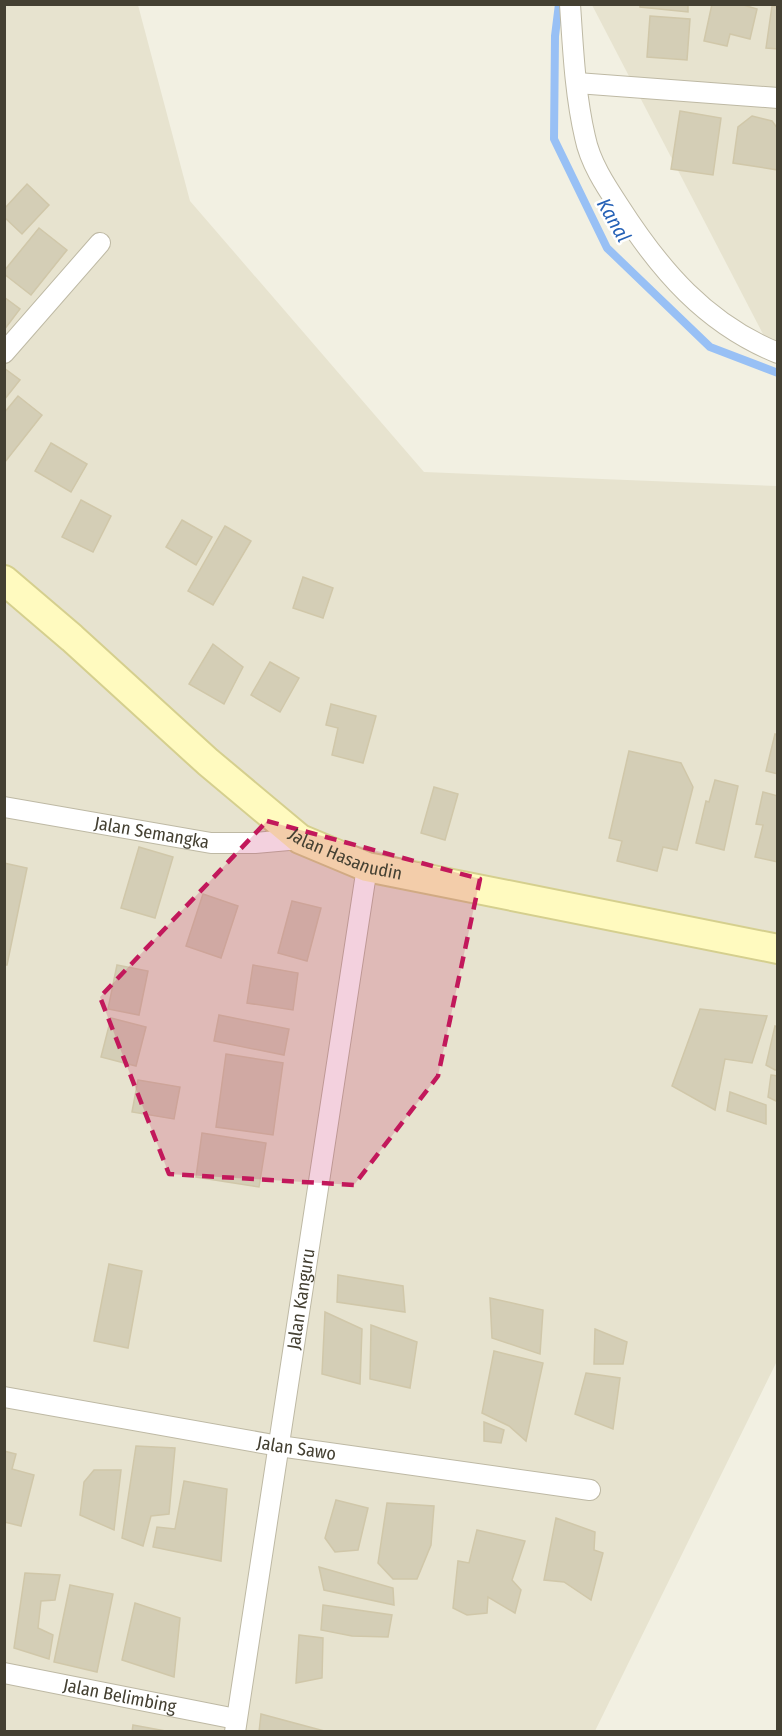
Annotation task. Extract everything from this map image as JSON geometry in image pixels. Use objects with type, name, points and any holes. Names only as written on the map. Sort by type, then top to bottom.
[{"type":"main road","name":"Jalan Hasanudin","points":[[4,580],[72,638],[208,762],[300,839],[367,867],[777,949]]},
{"type":"street","points":[[570,4],[576,83],[585,138],[595,167],[640,240],[675,283],[711,316],[752,343],[777,353]]},
{"type":"street","points":[[576,83],[777,98]]},
{"type":"street","points":[[4,352],[100,243]]},
{"type":"street","name":"Jalan Semangka","points":[[4,807],[210,843],[255,843],[300,839]]},
{"type":"street","name":"Jalan Kanguru","points":[[235,1725],[367,867]]},
{"type":"street","name":"Jalan Sawo","points":[[4,1397],[279,1446],[590,1490]]},
{"type":"street","name":"Jalan Belimbing","points":[[4,1673],[235,1725]]},
{"type":"highlighted area","points":[[267,821],[480,879],[438,1076],[354,1185],[169,1174],[100,997]]},
{"type":"shaded area","points":[[5,5],[138,5],[190,201],[424,472],[777,486],[777,1361],[595,1731],[5,1732]]},
{"type":"shaded area","points":[[592,5],[777,5],[777,361]]},
{"type":"building","points":[[640,4],[688,4],[688,12],[640,7]]},
{"type":"building","points":[[712,4],[740,4],[757,9],[750,39],[730,34],[727,46],[704,41]]},
{"type":"building","points":[[772,6],[778,7],[778,49],[766,48]]},
{"type":"building","points":[[650,16],[690,19],[687,60],[647,57]]},
{"type":"building","points":[[680,111],[721,118],[713,175],[671,169]]},
{"type":"building","points":[[752,116],[772,121],[778,129],[778,170],[733,163],[738,127]]},
{"type":"building","points":[[27,184],[49,205],[22,234],[4,217],[4,209]]},
{"type":"building","points":[[39,228],[67,250],[31,295],[4,274],[4,271]]},
{"type":"building","points":[[4,297],[20,309],[4,330]]},
{"type":"building","points":[[4,368],[20,380],[4,400]]},
{"type":"building","points":[[18,396],[42,415],[5,462],[4,413]]},
{"type":"building","points":[[51,443],[87,464],[71,492],[35,471]]},
{"type":"building","points":[[81,500],[111,516],[93,552],[62,537]]},
{"type":"building","points":[[182,520],[212,537],[196,565],[166,547]]},
{"type":"building","points":[[225,526],[251,541],[213,605],[188,591]]},
{"type":"building","points":[[303,577],[333,588],[323,618],[293,608]]},
{"type":"building","points":[[213,644],[243,667],[224,704],[189,684]]},
{"type":"building","points":[[270,662],[299,678],[280,712],[251,695]]},
{"type":"building","points":[[331,704],[376,716],[363,763],[332,755],[338,728],[326,725]]},
{"type":"building","points":[[775,734],[778,735],[778,774],[766,771]]},
{"type":"building","points":[[629,751],[681,763],[693,787],[677,850],[663,847],[657,871],[617,861],[622,841],[609,838]]},
{"type":"building","points":[[715,780],[738,786],[724,850],[696,843],[706,801],[709,802]]},
{"type":"building","points":[[434,787],[458,794],[445,840],[421,833]]},
{"type":"building","points":[[763,792],[778,796],[778,862],[755,857],[763,825],[756,824]]},
{"type":"building","points":[[139,847],[173,857],[155,918],[121,908]]},
{"type":"building","points":[[4,863],[27,868],[7,965],[4,965]]},
{"type":"building","points":[[203,894],[238,906],[221,958],[186,946]]},
{"type":"building","points":[[292,901],[321,908],[307,961],[278,953]]},
{"type":"building","points":[[117,965],[148,971],[139,1015],[108,1009]]},
{"type":"building","points":[[253,965],[298,973],[293,1010],[247,1003]]},
{"type":"building","points":[[700,1009],[767,1016],[752,1063],[725,1059],[715,1110],[672,1086]]},
{"type":"building","points":[[219,1015],[289,1029],[284,1055],[214,1041]]},
{"type":"building","points":[[111,1018],[146,1027],[136,1066],[101,1057]]},
{"type":"building","points":[[775,1026],[778,1027],[778,1070],[766,1065]]},
{"type":"building","points":[[226,1054],[283,1063],[273,1135],[216,1127]]},
{"type":"building","points":[[771,1075],[778,1076],[778,1102],[768,1097]]},
{"type":"building","points":[[138,1080],[180,1087],[174,1119],[132,1112]]},
{"type":"building","points":[[730,1092],[766,1105],[766,1124],[727,1111]]},
{"type":"building","points":[[202,1133],[266,1143],[259,1187],[196,1177]]},
{"type":"building","points":[[109,1264],[142,1271],[128,1348],[94,1341]]},
{"type":"building","points":[[338,1275],[403,1286],[405,1312],[337,1302]]},
{"type":"building","points":[[490,1298],[543,1310],[540,1354],[492,1338]]},
{"type":"building","points":[[325,1312],[362,1329],[360,1384],[322,1374]]},
{"type":"building","points":[[371,1325],[417,1342],[410,1388],[370,1379]]},
{"type":"building","points":[[595,1329],[627,1342],[623,1364],[594,1364]]},
{"type":"building","points":[[494,1351],[543,1363],[526,1441],[509,1426],[482,1413]]},
{"type":"building","points":[[586,1373],[620,1378],[613,1429],[575,1414]]},
{"type":"building","points":[[484,1422],[504,1430],[501,1443],[484,1441]]},
{"type":"building","points":[[136,1446],[175,1448],[169,1514],[151,1516],[143,1546],[122,1538]]},
{"type":"building","points":[[4,1451],[16,1454],[12,1469],[34,1475],[21,1526],[4,1522]]},
{"type":"building","points":[[94,1470],[121,1470],[114,1530],[80,1515],[84,1482]]},
{"type":"building","points":[[184,1481],[227,1489],[221,1561],[153,1547],[157,1527],[175,1529]]},
{"type":"building","points":[[336,1500],[368,1508],[358,1550],[335,1552],[325,1538]]},
{"type":"building","points":[[387,1503],[434,1506],[431,1545],[417,1579],[393,1579],[378,1563]]},
{"type":"building","points":[[556,1518],[595,1532],[594,1550],[603,1553],[591,1600],[564,1582],[544,1580]]},
{"type":"building","points":[[477,1530],[525,1541],[512,1580],[521,1590],[515,1613],[488,1597],[487,1613],[467,1615],[453,1608],[458,1561],[469,1563]]},
{"type":"building","points":[[319,1567],[393,1588],[394,1605],[324,1590]]},
{"type":"building","points":[[25,1573],[60,1575],[55,1600],[41,1601],[38,1628],[53,1635],[49,1659],[14,1648]]},
{"type":"building","points":[[70,1585],[113,1594],[97,1672],[54,1662]]},
{"type":"building","points":[[135,1603],[180,1618],[174,1677],[122,1660]]},
{"type":"building","points":[[323,1605],[392,1615],[388,1637],[352,1636],[321,1630]]},
{"type":"building","points":[[299,1635],[323,1638],[322,1678],[296,1683]]},
{"type":"building","points":[[261,1714],[328,1732],[259,1732]]},
{"type":"building","points":[[133,1725],[171,1732],[132,1732]]},
{"type":"waterway","name":"Kanal","points":[[559,4],[555,36],[554,139],[607,248],[710,347],[778,373]]}]
